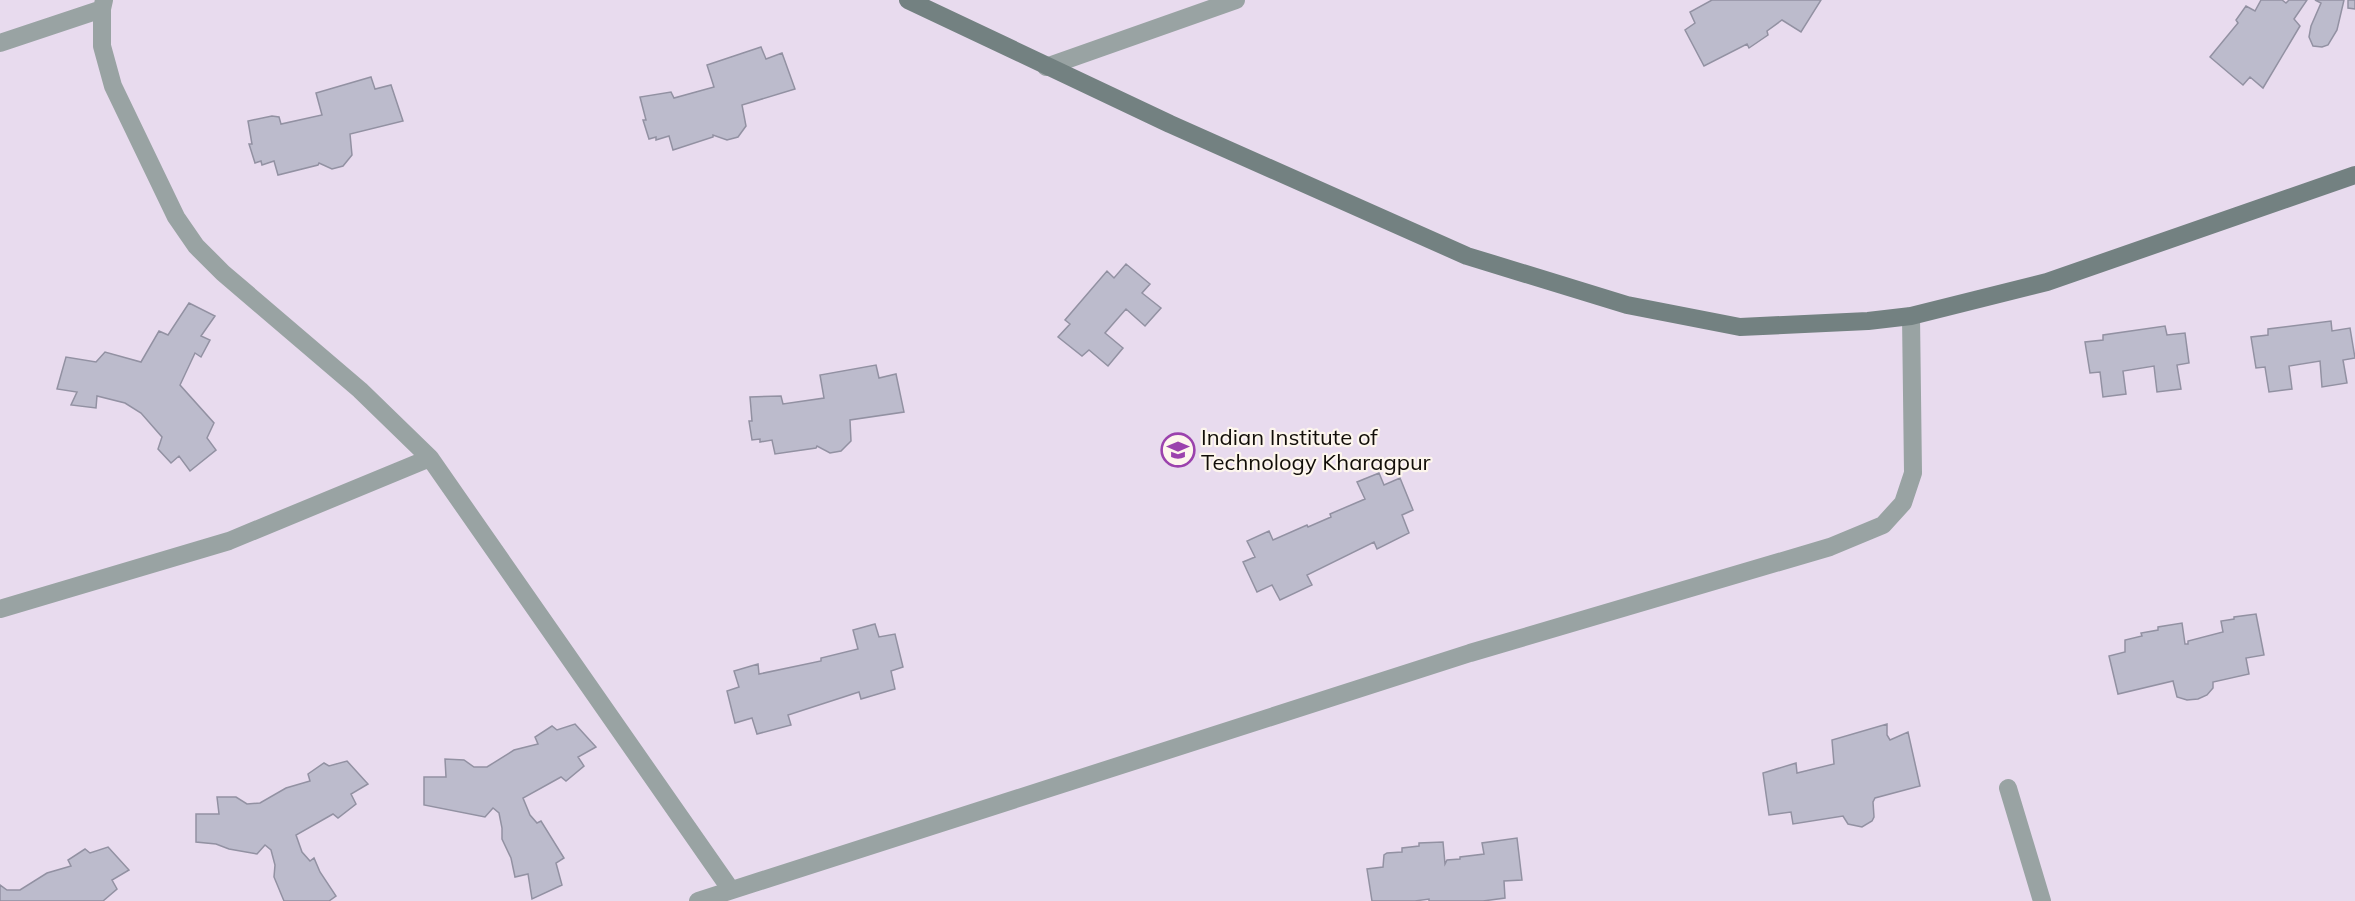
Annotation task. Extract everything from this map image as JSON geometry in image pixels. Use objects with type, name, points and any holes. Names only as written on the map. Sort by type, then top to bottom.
[{"type":"street","points":[[908,0],[1046,67],[1467,256],[1627,305],[1740,327],[1868,321],[1911,316],[2047,282],[2355,175]]},
{"type":"street","points":[[1046,67],[1236,0]]},
{"type":"street","points":[[0,43],[103,4],[102,46],[113,86],[177,217],[196,246],[223,273],[360,390],[430,458],[731,890]]},
{"type":"street","points":[[698,901],[1470,653],[1830,547],[1883,525],[1903,503],[1913,473],[1911,316]]},
{"type":"street","points":[[0,609],[229,541],[430,458]]},
{"type":"street","points":[[2008,788],[2042,901]]},
{"type":"shaded area","name":"Indian Institute of Technology Kharagpur","points":[[0,0],[2355,0],[2355,901],[0,901]]},
{"type":"building","points":[[1712,0],[1821,0],[1801,32],[1782,20],[1767,31],[1768,35],[1749,48],[1747,44],[1704,66],[1685,30],[1695,23],[1690,12]]},
{"type":"building","points":[[2261,0],[2282,0],[2286,3],[2289,0],[2307,0],[2294,19],[2300,26],[2263,88],[2250,77],[2243,85],[2210,57],[2238,23],[2236,20],[2246,6],[2255,11]]},
{"type":"building","points":[[2315,0],[2344,0],[2337,30],[2328,45],[2322,47],[2313,46],[2309,37],[2321,3]]},
{"type":"building","points":[[2348,0],[2355,0],[2355,9],[2348,8]]},
{"type":"building","points":[[761,47],[766,59],[782,53],[795,89],[742,105],[746,126],[738,137],[727,140],[713,135],[713,137],[673,150],[669,136],[656,140],[656,137],[649,139],[643,120],[646,120],[640,97],[671,92],[674,98],[714,87],[707,65]]},
{"type":"building","points":[[371,77],[375,89],[391,85],[403,121],[350,134],[352,155],[343,166],[332,169],[319,163],[278,175],[274,161],[262,165],[261,161],[255,163],[249,144],[252,144],[248,121],[272,116],[279,117],[281,124],[322,115],[316,93]]},
{"type":"building","points":[[1126,264],[1150,284],[1142,293],[1161,308],[1145,326],[1126,309],[1105,333],[1123,348],[1108,366],[1089,350],[1082,356],[1058,337],[1070,324],[1065,320],[1107,271],[1114,278]]},
{"type":"building","points":[[189,303],[215,316],[201,336],[210,340],[201,357],[195,353],[180,385],[214,423],[207,438],[216,450],[190,471],[179,456],[171,463],[158,449],[162,437],[141,413],[125,403],[97,396],[96,408],[71,405],[77,392],[57,389],[66,357],[96,362],[105,352],[141,362],[159,331],[168,335]]},
{"type":"building","points":[[2331,321],[2332,331],[2350,328],[2355,358],[2343,360],[2347,383],[2322,387],[2320,361],[2289,366],[2292,389],[2269,392],[2265,367],[2256,368],[2251,337],[2268,335],[2268,329]]},
{"type":"building","points":[[2165,326],[2167,335],[2185,333],[2189,363],[2177,365],[2181,389],[2157,392],[2154,366],[2123,371],[2126,394],[2103,397],[2100,372],[2090,373],[2085,342],[2103,340],[2103,335]]},
{"type":"building","points":[[876,365],[879,378],[896,374],[904,412],[850,420],[851,441],[841,451],[830,453],[817,446],[775,454],[772,440],[760,442],[760,439],[752,440],[749,421],[752,421],[750,397],[781,396],[783,404],[824,398],[820,375]]},
{"type":"building","points":[[1379,473],[1384,485],[1400,478],[1413,510],[1402,515],[1409,533],[1377,549],[1374,542],[1307,575],[1312,585],[1280,600],[1272,585],[1257,592],[1243,562],[1255,557],[1247,541],[1269,531],[1273,540],[1331,517],[1330,514],[1365,499],[1357,482]]},
{"type":"building","points":[[2256,614],[2264,655],[2246,658],[2249,674],[2213,682],[2213,688],[2207,695],[2198,699],[2187,700],[2177,697],[2173,681],[2118,694],[2109,656],[2125,652],[2125,640],[2142,636],[2141,633],[2158,630],[2158,627],[2182,623],[2185,644],[2188,644],[2188,641],[2223,632],[2221,621]]},
{"type":"building","points":[[875,624],[879,637],[895,634],[903,667],[891,671],[895,689],[861,699],[859,692],[788,715],[791,725],[757,734],[752,718],[735,723],[727,691],[739,687],[734,671],[758,664],[759,674],[821,661],[821,658],[858,649],[853,630]]},
{"type":"building","points":[[575,724],[596,747],[578,757],[584,766],[566,781],[561,777],[523,798],[530,815],[537,823],[541,821],[564,858],[556,863],[562,885],[532,899],[528,874],[515,877],[511,858],[502,839],[499,813],[493,808],[485,817],[424,805],[424,777],[446,777],[445,759],[464,760],[474,767],[487,767],[514,750],[538,744],[535,737],[552,726],[557,730]]},
{"type":"building","points":[[1887,724],[1887,735],[1890,740],[1908,732],[1920,786],[1875,798],[1874,817],[1862,827],[1848,824],[1843,816],[1793,824],[1791,812],[1769,815],[1763,773],[1796,763],[1797,773],[1834,764],[1832,740]]},
{"type":"building","points":[[347,761],[368,784],[351,794],[356,804],[338,818],[333,814],[296,835],[302,852],[310,861],[314,858],[320,872],[336,896],[329,901],[284,901],[274,877],[275,865],[271,850],[265,845],[257,854],[216,844],[196,842],[196,814],[219,814],[217,797],[236,797],[247,804],[260,803],[286,788],[310,781],[308,774],[324,763],[329,766]]},
{"type":"building","points":[[1517,838],[1522,880],[1504,881],[1505,898],[1483,901],[1429,901],[1429,899],[1372,901],[1367,869],[1383,867],[1384,855],[1387,853],[1402,852],[1402,848],[1419,846],[1419,843],[1443,842],[1445,864],[1447,860],[1484,854],[1482,843]]},
{"type":"building","points":[[108,847],[129,870],[112,880],[117,889],[103,901],[0,901],[0,885],[7,890],[20,890],[47,873],[71,866],[68,860],[85,849],[90,853]]},
{"type":"place","name":"Indian Institute of Technology Kharagpur","points":[[1178,450]]}]
